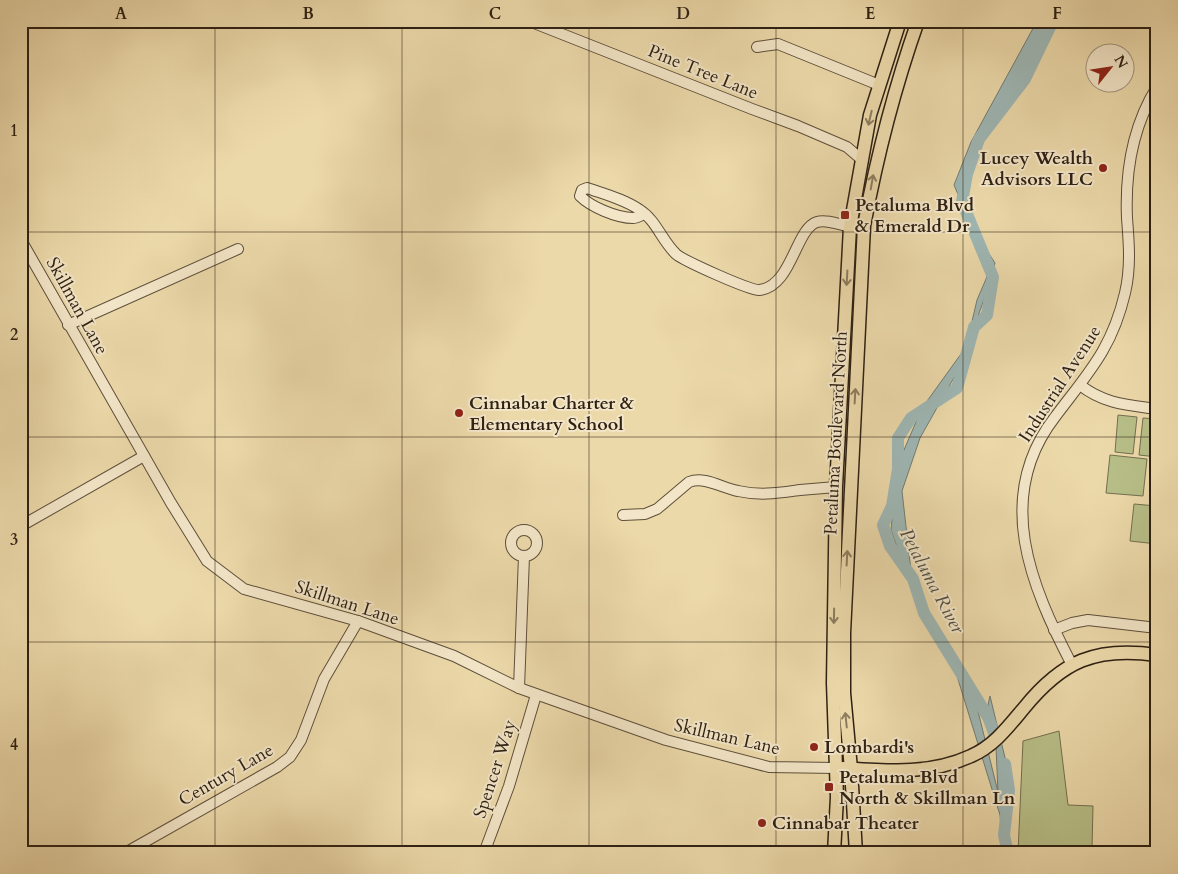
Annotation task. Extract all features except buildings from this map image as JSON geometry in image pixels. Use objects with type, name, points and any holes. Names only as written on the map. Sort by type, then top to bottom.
[{"type":"main road","name":"Petaluma Boulevard North","points":[[834,853],[837,797],[833,683],[836,487],[850,227],[870,115],[900,21]]},
{"type":"main road","name":"Petaluma Boulevard North","points":[[856,853],[844,693],[844,633],[864,226],[875,166],[887,119],[900,71],[918,21]]},
{"type":"main road","points":[[836,768],[869,771],[914,771],[953,763],[984,749],[1007,729],[1041,687],[1052,677],[1072,665],[1094,655],[1106,653],[1133,652],[1157,655]]},
{"type":"street","name":"Pine Tree Lane","points":[[529,21],[798,126],[847,147],[862,159]]},
{"type":"street","points":[[757,47],[778,44],[879,84]]},
{"type":"street","name":"Industrial Avenue","points":[[1072,665],[1044,608],[1029,565],[1022,524],[1024,486],[1033,454],[1039,441],[1054,418],[1088,376],[1106,348],[1123,305],[1130,260],[1127,195],[1129,161],[1138,127],[1157,87]]},
{"type":"street","points":[[644,214],[631,218],[588,204],[580,196],[582,190],[587,188],[628,203],[644,214],[654,223],[666,243],[677,255],[741,285],[758,290],[768,287],[780,278],[810,226],[816,222],[823,222],[850,227]]},
{"type":"street","name":"Skillman Lane","points":[[21,240],[68,325],[207,561],[244,589],[358,621],[454,656],[536,695],[666,740],[769,766],[836,768]]},
{"type":"street","points":[[68,325],[238,249]]},
{"type":"street","points":[[1080,385],[1090,393],[1103,399],[1157,409]]},
{"type":"street","points":[[21,526],[144,456]]},
{"type":"street","points":[[623,515],[645,514],[657,509],[688,482],[694,480],[738,491],[767,494],[836,487]]},
{"type":"street","points":[[518,688],[524,556]]},
{"type":"street","points":[[1054,630],[1072,623],[1088,620],[1157,628]]},
{"type":"street","name":"Century Lane","points":[[125,853],[277,767],[290,757],[301,740],[324,679],[358,621]]},
{"type":"street","name":"Spencer Way","points":[[484,853],[508,786],[536,695]]},
{"type":"green space","points":[[1118,415],[1137,417],[1133,454],[1115,452]]},
{"type":"green space","points":[[1143,418],[1157,419],[1157,457],[1139,455]]},
{"type":"green space","points":[[1110,455],[1147,459],[1143,496],[1106,493]]},
{"type":"green space","points":[[1134,504],[1157,506],[1157,544],[1130,541]]},
{"type":"green space","points":[[1059,731],[1068,805],[1093,806],[1092,847],[1157,853],[1018,853],[1023,741]]},
{"type":"water","points":[[1037,21],[1057,21],[995,123],[971,154],[961,188],[982,243],[995,263],[978,316],[974,342],[920,438],[902,491],[911,571],[931,617],[972,687],[998,792],[996,747],[987,709],[990,696],[1008,770],[1005,820],[1009,853],[1003,853],[1000,815],[952,660],[911,587],[891,530],[897,466],[922,408],[966,347],[977,300],[989,272],[954,185],[971,142]]},
{"type":"waterway","name":"Petaluma River","points":[[997,741],[988,717],[924,613],[913,579],[890,546],[883,525],[892,506],[898,469],[898,438],[911,418],[957,388],[974,327],[987,315],[993,277],[962,202],[967,174],[979,139],[1025,79],[1053,21]]},
{"type":"waterway","name":"Petaluma River","points":[[1005,764],[1009,790],[1004,835],[1008,853]]},
{"type":"place","name":"Lucey Wealth Advisors LLC","points":[[1103,168]]},
{"type":"place","name":"Petaluma Blvd & Emerald Dr","points":[[845,215]]},
{"type":"place","name":"Cinnabar Charter & Elementary School","points":[[459,413]]},
{"type":"place","name":"Lombardi's","points":[[814,747]]},
{"type":"place","name":"Petaluma Blvd North & Skillman Ln","points":[[829,787]]},
{"type":"place","name":"Cinnabar Theater","points":[[762,823]]}]
